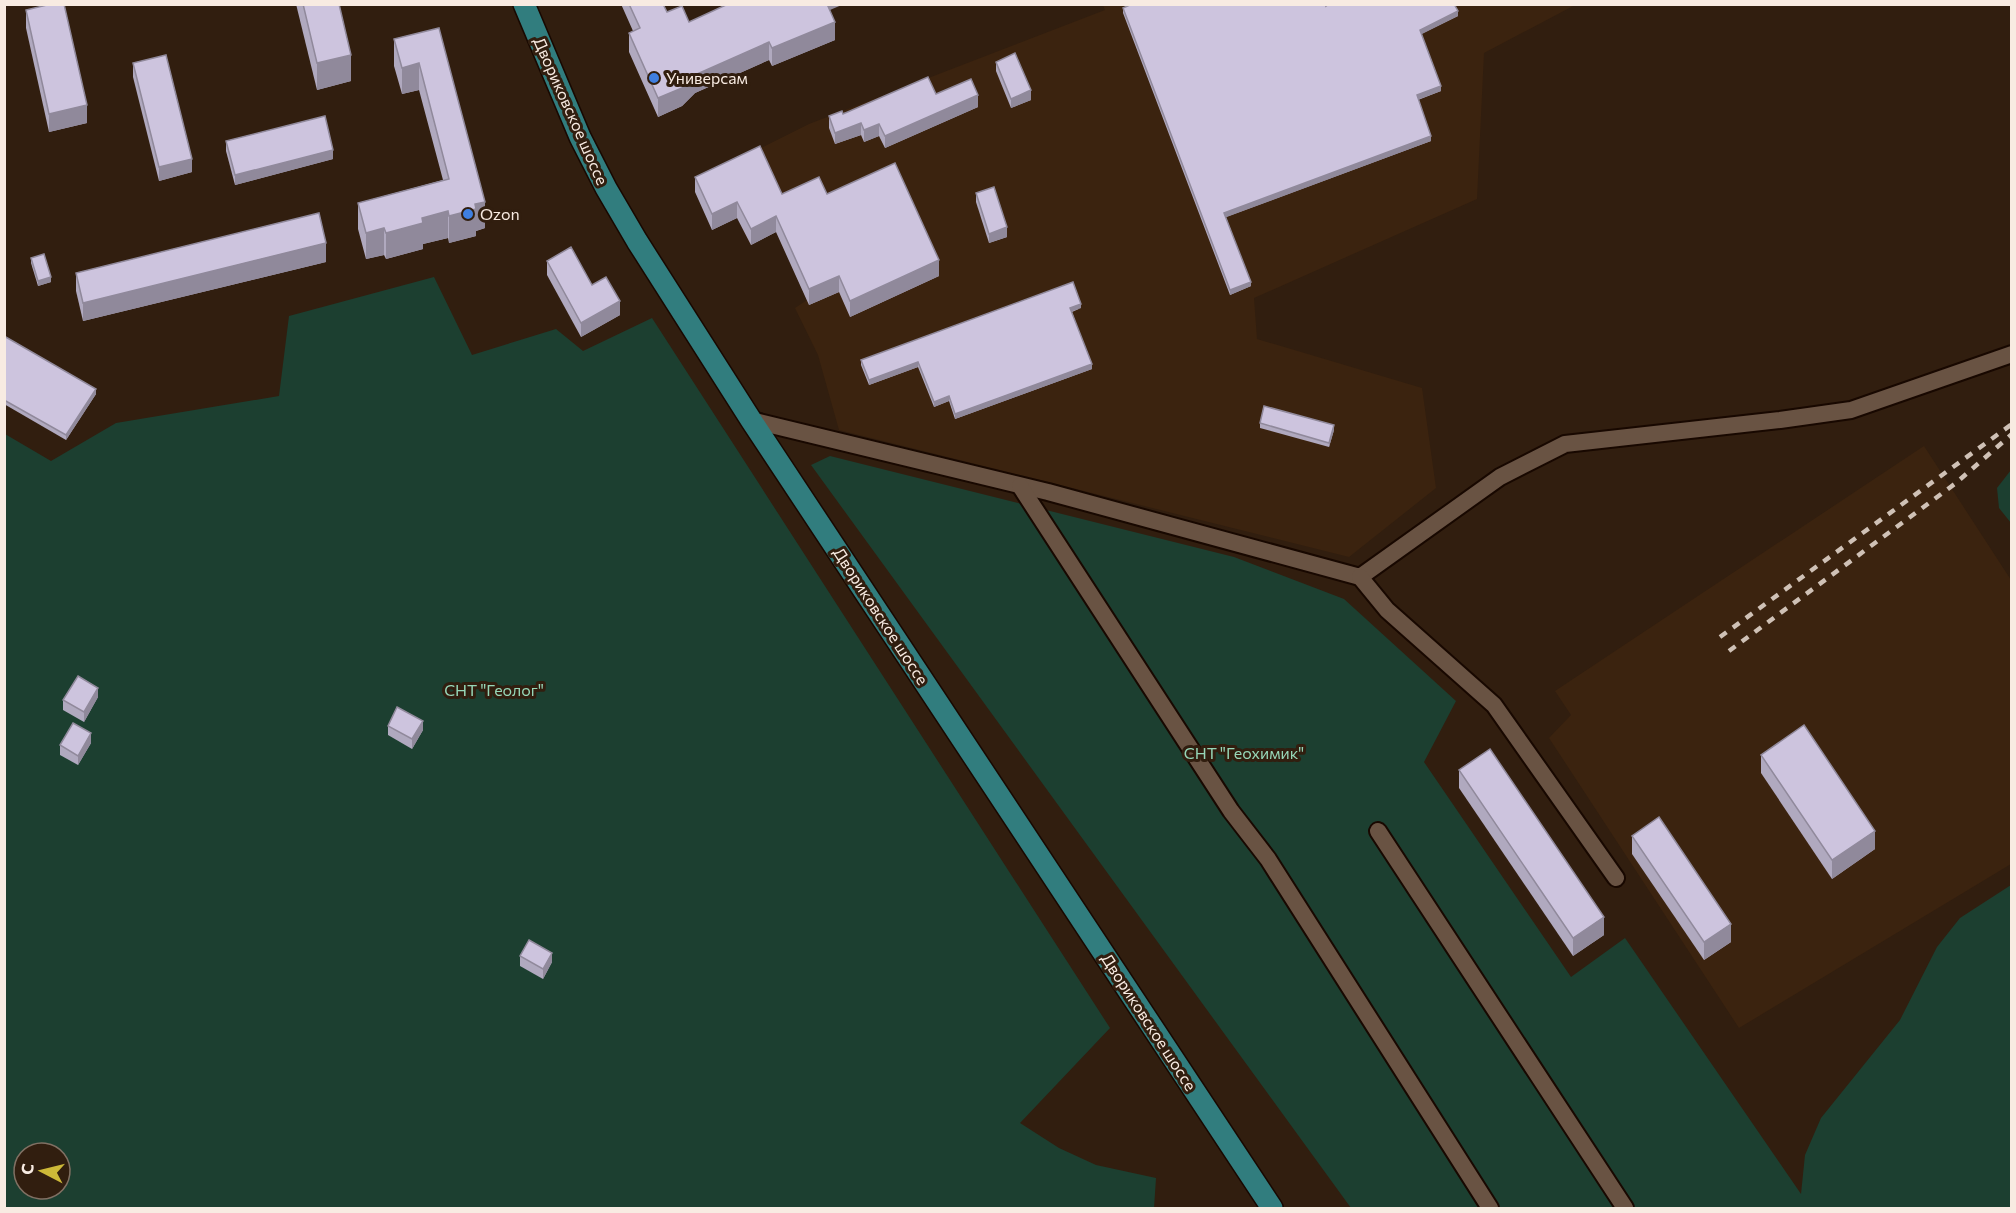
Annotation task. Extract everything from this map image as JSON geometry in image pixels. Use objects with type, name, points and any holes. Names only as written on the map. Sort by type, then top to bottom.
[{"type":"main road","name":"Двориковское шоссе","points":[[524,4],[580,137],[606,188],[751,420],[1272,1209]]},
{"type":"street","points":[[1360,577],[1500,477],[1565,444],[1851,410],[2012,354]]},
{"type":"street","points":[[751,420],[1020,486],[1360,577],[1387,610],[1494,705],[1616,878]]},
{"type":"street","points":[[1020,486],[1231,811],[1275,869],[1490,1209]]},
{"type":"street","points":[[1378,831],[1625,1209]]},
{"type":"shaded area","points":[[1103,5],[1575,5],[1484,53],[1477,199],[1254,298],[1257,339],[1422,388],[1436,488],[1349,557],[839,430],[818,355],[795,308],[807,300],[776,232],[751,245],[743,231],[751,226],[725,166],[809,124],[1105,10]]},
{"type":"shaded area","points":[[1924,446],[2011,580],[2011,864],[1739,1028],[1549,738],[1571,715],[1555,691]]},
{"type":"green space","name":"СНТ \"Геолог\"","points":[[434,277],[472,355],[556,329],[583,351],[652,318],[1110,1028],[1020,1123],[1059,1148],[1096,1165],[1156,1178],[1154,1208],[5,1208],[5,434],[51,461],[116,423],[279,396],[289,316]]},
{"type":"green space","name":"СНТ \"Геохимик\"","points":[[830,456],[1234,557],[1344,599],[1456,701],[1424,762],[1571,977],[1625,938],[1801,1194],[1805,1155],[1821,1118],[1900,1020],[1937,947],[1960,918],[2011,885],[2011,1208],[1351,1208],[811,465]]},
{"type":"green space","points":[[2011,470],[2011,523],[1999,508],[1997,488]]},
{"type":"building","points":[[51,4],[64,4],[87,105],[49,114],[26,10]]},
{"type":"building","points":[[303,4],[339,4],[351,55],[317,63]]},
{"type":"building","points":[[629,4],[663,4],[667,12],[682,6],[689,22],[728,4],[827,4],[835,22],[772,48],[769,42],[695,75],[682,88],[658,98],[629,33],[640,28]]},
{"type":"building","points":[[1132,4],[1326,4],[1326,6],[1329,4],[1454,4],[1458,11],[1420,30],[1441,86],[1417,95],[1431,136],[1224,213],[1251,282],[1230,290],[1123,8]]},
{"type":"building","points":[[439,28],[485,202],[475,204],[476,209],[449,216],[448,211],[422,218],[423,223],[386,233],[384,228],[366,233],[358,203],[449,179],[419,63],[402,68],[394,39]]},
{"type":"building","points":[[1015,53],[1031,90],[1011,99],[996,62]]},
{"type":"building","points":[[166,55],[192,159],[159,167],[133,63]]},
{"type":"building","points":[[928,77],[936,94],[971,79],[978,95],[885,136],[879,124],[864,130],[861,123],[835,133],[829,116],[842,111],[843,114]]},
{"type":"building","points":[[325,116],[333,150],[235,175],[226,141]]},
{"type":"building","points":[[760,146],[782,194],[819,177],[827,194],[895,163],[939,260],[850,301],[839,276],[809,289],[776,216],[751,229],[737,202],[712,214],[695,177]]},
{"type":"building","points":[[994,187],[1007,227],[989,234],[976,193]]},
{"type":"building","points":[[319,213],[326,243],[83,303],[76,273]]},
{"type":"building","points":[[571,247],[592,285],[606,277],[620,301],[581,323],[547,261]]},
{"type":"building","points":[[44,254],[51,277],[38,281],[31,258]]},
{"type":"building","points":[[1073,282],[1081,304],[1070,308],[1092,364],[955,414],[949,396],[934,402],[918,362],[869,380],[861,360]]},
{"type":"building","points":[[4,336],[96,389],[66,435],[4,400]]},
{"type":"building","points":[[1264,406],[1334,425],[1329,443],[1260,423]]},
{"type":"building","points":[[78,676],[98,688],[84,712],[63,700]]},
{"type":"building","points":[[397,707],[423,721],[412,739],[388,726]]},
{"type":"building","points":[[73,723],[91,733],[78,756],[60,745]]},
{"type":"building","points":[[1804,725],[1875,831],[1832,860],[1761,755]]},
{"type":"building","points":[[1490,749],[1604,917],[1573,938],[1459,770]]},
{"type":"building","points":[[1659,817],[1731,924],[1704,942],[1632,836]]},
{"type":"building","points":[[529,940],[552,953],[543,969],[520,956]]},
{"type":"railway","points":[[1720,637],[2012,424]]},
{"type":"railway","points":[[1729,651],[1956,483],[2012,434]]},
{"type":"place","name":"Универсам","points":[[654,78]]},
{"type":"place","name":"Ozon","points":[[468,214]]}]
